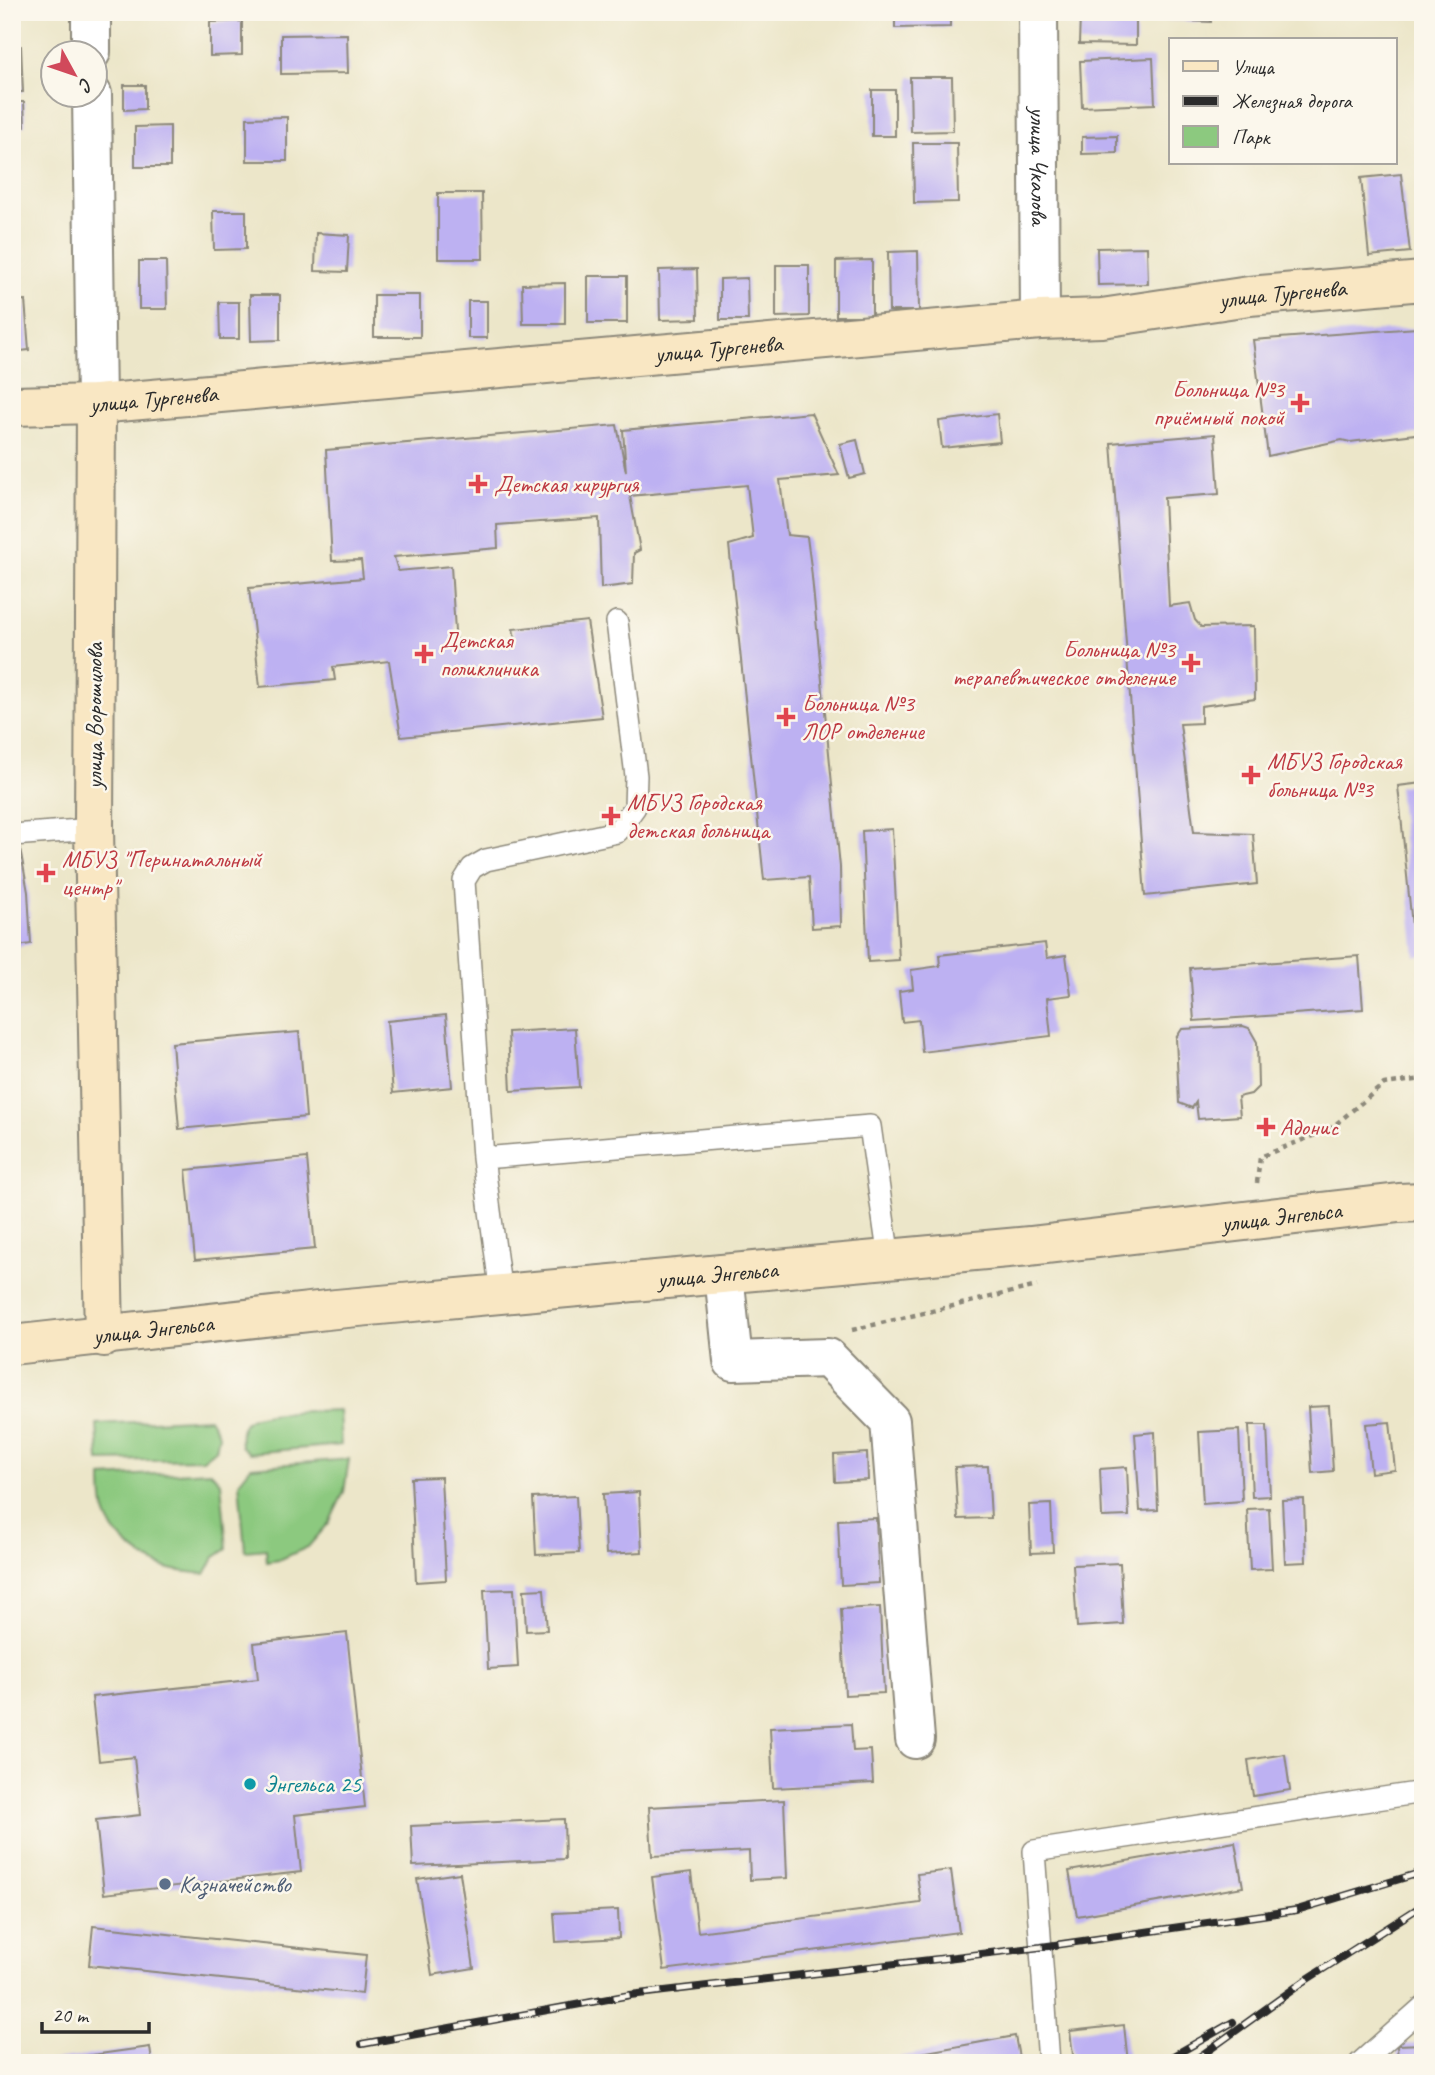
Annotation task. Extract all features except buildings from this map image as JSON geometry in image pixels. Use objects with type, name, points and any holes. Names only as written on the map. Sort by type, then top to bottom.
[{"type":"street","points":[[91,12],[91,38]]},
{"type":"street","name":"улица Чкалова","points":[[1038,12],[1040,320]]},
{"type":"street","name":"улица Ворошилова","points":[[92,108],[96,404],[93,829],[104,1337]]},
{"type":"street","name":"улица Тургенева","points":[[12,406],[96,404],[1040,320],[1102,318],[1249,296],[1423,281]]},
{"type":"street","name":"улица Энгельса","points":[[12,1345],[104,1337],[336,1309],[1030,1246],[1399,1202],[1423,1202]]},
{"type":"street","points":[[724,1274],[733,1361],[828,1358],[890,1421],[915,1739]]},
{"type":"lane","points":[[500,1294],[482,1158],[464,881],[472,868],[486,860],[617,832],[635,807],[636,776],[617,622]]},
{"type":"lane","points":[[12,835],[93,829]]},
{"type":"lane","points":[[482,1158],[870,1126],[889,1259]]},
{"type":"lane","points":[[1049,2063],[1034,1851],[1423,1792]]},
{"type":"lane","points":[[1360,2063],[1423,2007]]},
{"type":"green space","points":[[339,1410],[341,1445],[249,1453],[241,1446],[243,1425],[255,1417]]},
{"type":"green space","points":[[209,1418],[219,1435],[216,1449],[203,1459],[99,1461],[97,1424]]},
{"type":"green space","points":[[349,1459],[344,1492],[329,1523],[308,1547],[279,1560],[267,1562],[266,1549],[245,1551],[239,1482],[251,1467]]},
{"type":"green space","points":[[210,1471],[221,1483],[227,1549],[214,1558],[205,1574],[158,1565],[131,1548],[110,1524],[104,1506],[102,1477]]},
{"type":"railway","points":[[362,2044],[630,1995],[1041,1947],[1297,1910],[1423,1872]]},
{"type":"railway","points":[[1191,2063],[1306,1980],[1423,1905]]},
{"type":"railway","points":[[1161,2063],[1233,2022]]},
{"type":"place","name":"Больница №3 приёмный покой","points":[[1300,403]]},
{"type":"place","name":"Детская хирургия","points":[[478,484]]},
{"type":"place","name":"Детская поликлиника","points":[[424,654]]},
{"type":"place","name":"Больница №3 терапевтическое отделение","points":[[1191,663]]},
{"type":"place","name":"Больница №3 ЛОР отделение","points":[[786,717]]},
{"type":"place","name":"МБУЗ Городская больница №3","points":[[1251,775]]},
{"type":"place","name":"МБУЗ Городская детская больница","points":[[611,816]]},
{"type":"place","name":"МБУЗ \"Перинатальный центр\"","points":[[46,873]]},
{"type":"place","name":"Адонис","points":[[1266,1127]]},
{"type":"place","name":"Энгельса 25","points":[[250,1784]]},
{"type":"place","name":"Казначейство","points":[[165,1884]]}]
